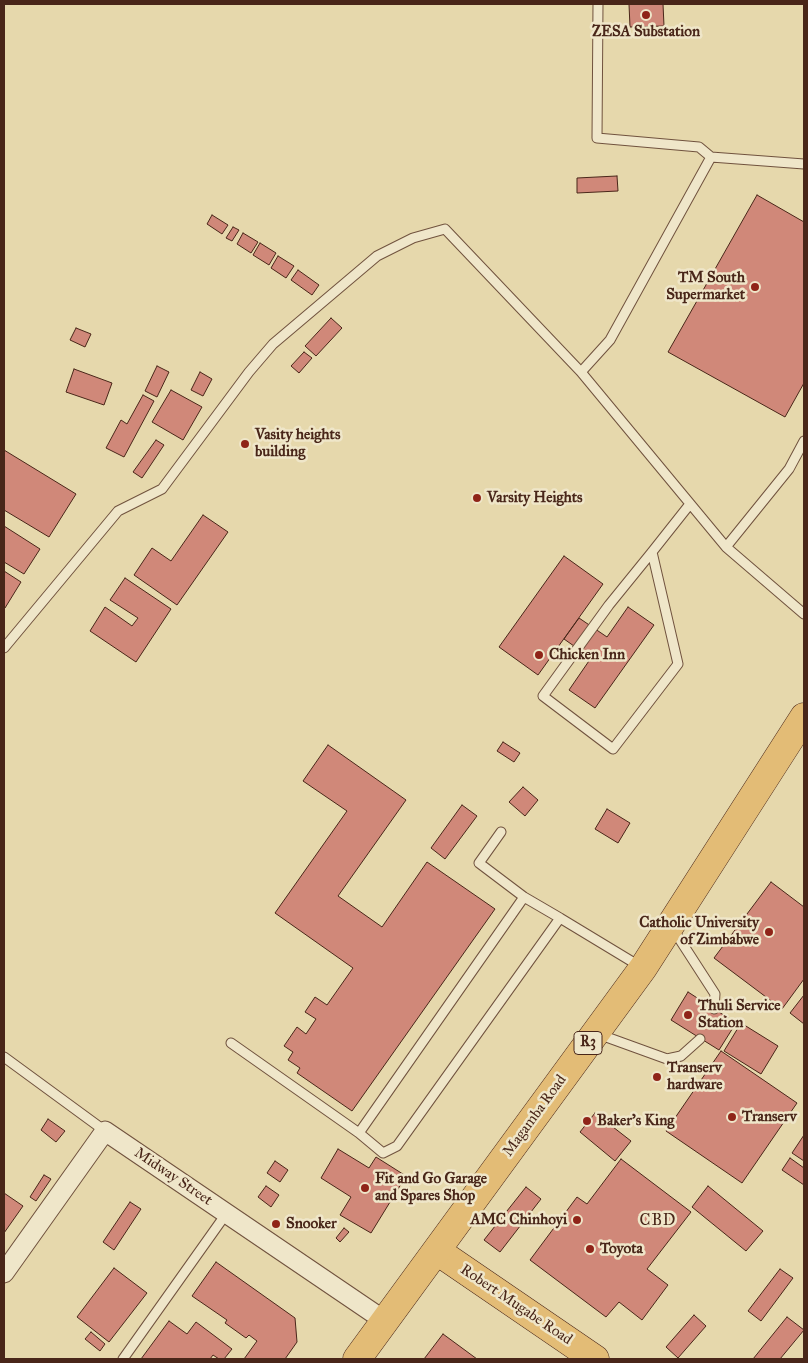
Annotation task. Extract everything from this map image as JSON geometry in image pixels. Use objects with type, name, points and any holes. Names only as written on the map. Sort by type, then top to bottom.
[{"type":"main road","name":"Magamba Road","points":[[357,1359],[643,968],[804,717]]},
{"type":"main road","name":"Robert Mugabe Road","points":[[437,1251],[583,1353]]},
{"type":"street","name":"Midway Street","points":[[105,1131],[385,1321]]},
{"type":"street","points":[[4,1273],[105,1131]]},
{"type":"lane","points":[[598,4],[597,138],[699,147],[711,158],[804,164]]},
{"type":"lane","points":[[581,372],[610,340],[711,158]]},
{"type":"lane","points":[[4,648],[118,511],[162,489],[249,372],[273,344],[377,256],[413,238],[445,229],[581,372],[726,547],[804,614]]},
{"type":"lane","points":[[726,547],[789,469],[804,441]]},
{"type":"lane","points":[[652,552],[678,664],[613,749],[543,696],[609,605],[690,504]]},
{"type":"lane","points":[[501,832],[478,863],[524,897],[643,968]]},
{"type":"lane","points":[[358,1134],[524,897]]},
{"type":"lane","points":[[231,1042],[383,1153],[397,1146],[560,918]]},
{"type":"lane","points":[[670,925],[715,994],[714,1009]]},
{"type":"lane","points":[[595,1034],[667,1059],[681,1056],[700,1039]]},
{"type":"lane","points":[[4,1056],[105,1131]]},
{"type":"lane","points":[[123,1359],[226,1214]]},
{"type":"building","name":"ZESA Substation","points":[[629,4],[663,4],[664,26],[630,27]]},
{"type":"building","points":[[617,176],[618,191],[577,193],[577,178]]},
{"type":"building","name":"TM South Supermarket","points":[[757,195],[804,222],[804,383],[785,417],[668,352]]},
{"type":"building","points":[[212,215],[228,225],[222,234],[207,224]]},
{"type":"building","points":[[233,227],[239,230],[232,241],[226,238]]},
{"type":"building","points":[[243,233],[258,242],[251,253],[237,244]]},
{"type":"building","points":[[260,243],[276,253],[269,265],[253,255]]},
{"type":"building","points":[[278,256],[294,266],[286,278],[271,268]]},
{"type":"building","points":[[298,270],[319,285],[312,295],[291,280]]},
{"type":"building","points":[[331,318],[342,328],[316,356],[305,346]]},
{"type":"building","points":[[76,328],[91,334],[85,347],[70,340]]},
{"type":"building","points":[[304,352],[312,358],[299,373],[291,366]]},
{"type":"building","points":[[157,366],[169,372],[157,397],[145,391]]},
{"type":"building","points":[[74,369],[112,383],[104,405],[66,392]]},
{"type":"building","points":[[200,372],[212,379],[203,396],[191,390]]},
{"type":"building","points":[[171,390],[202,407],[183,440],[152,422]]},
{"type":"building","points":[[143,395],[154,401],[124,457],[106,448],[121,420],[127,424]]},
{"type":"building","points":[[156,440],[164,445],[142,478],[133,472]]},
{"type":"building","points":[[4,450],[76,494],[49,537],[4,510]]},
{"type":"building","points":[[203,515],[228,532],[177,605],[134,575],[152,548],[171,561]]},
{"type":"building","points":[[4,526],[40,549],[24,574],[4,562]]},
{"type":"building","points":[[564,556],[603,584],[538,675],[499,647]]},
{"type":"building","points":[[4,571],[21,582],[5,608],[4,607]]},
{"type":"building","points":[[125,578],[171,609],[136,662],[90,631],[105,607],[132,626],[138,618],[110,600]]},
{"type":"building","points":[[628,607],[654,625],[595,708],[569,690],[591,658],[564,639],[579,618],[607,637]]},
{"type":"building","points":[[503,742],[520,753],[514,762],[497,751]]},
{"type":"building","points":[[328,745],[406,800],[338,896],[382,927],[427,862],[495,909],[352,1111],[297,1073],[300,1068],[288,1060],[293,1052],[284,1046],[297,1027],[306,1034],[316,1019],[305,1012],[315,997],[327,1005],[353,968],[275,913],[347,811],[303,781]]},
{"type":"building","points":[[523,787],[538,800],[525,816],[509,802]]},
{"type":"building","points":[[462,805],[477,816],[445,859],[431,848]]},
{"type":"building","points":[[607,809],[630,823],[618,843],[595,829]]},
{"type":"building","name":"Catholic University of Zimbabwe","points":[[771,882],[804,907],[804,979],[782,1009],[714,958]]},
{"type":"building","points":[[688,992],[736,1023],[719,1050],[671,1020]]},
{"type":"building","points":[[804,995],[804,1024],[790,1013]]},
{"type":"building","points":[[741,1023],[778,1046],[761,1074],[724,1051]]},
{"type":"building","name":"Transerv","points":[[721,1051],[797,1103],[742,1183],[666,1131]]},
{"type":"building","points":[[595,1113],[631,1141],[615,1161],[580,1132]]},
{"type":"building","points":[[48,1119],[65,1131],[56,1142],[41,1130]]},
{"type":"building","points":[[804,1135],[804,1161],[792,1153]]},
{"type":"building","points":[[338,1149],[369,1168],[376,1157],[406,1176],[371,1233],[340,1215],[351,1197],[321,1178]]},
{"type":"building","points":[[790,1158],[804,1168],[804,1185],[782,1170]]},
{"type":"building","points":[[621,1159],[691,1212],[647,1269],[668,1285],[642,1320],[619,1302],[606,1317],[530,1260],[577,1197],[587,1204]]},
{"type":"building","points":[[275,1161],[288,1170],[280,1182],[267,1173]]},
{"type":"building","points":[[44,1175],[51,1179],[36,1201],[30,1197]]},
{"type":"building","points":[[266,1186],[279,1195],[271,1207],[258,1197]]},
{"type":"building","points":[[708,1186],[763,1231],[746,1251],[692,1207]]},
{"type":"building","points":[[526,1187],[541,1199],[500,1252],[484,1240]]},
{"type":"building","points":[[4,1193],[23,1206],[4,1233]]},
{"type":"building","points":[[130,1202],[141,1209],[114,1250],[103,1242]]},
{"type":"building","points":[[344,1228],[349,1232],[340,1242],[336,1238]]},
{"type":"building","points":[[216,1262],[295,1318],[297,1342],[285,1359],[244,1359],[257,1341],[249,1335],[246,1338],[225,1323],[227,1320],[192,1296]]},
{"type":"building","points":[[114,1268],[147,1293],[109,1342],[77,1317]]},
{"type":"building","points":[[780,1269],[793,1278],[761,1321],[748,1311]]},
{"type":"building","points":[[694,1315],[706,1326],[678,1358],[666,1347]]},
{"type":"building","points":[[787,1317],[804,1330],[780,1359],[753,1359]]},
{"type":"building","points":[[169,1321],[187,1334],[196,1322],[232,1349],[224,1359],[219,1359],[213,1355],[210,1359],[141,1359]]},
{"type":"building","points":[[91,1332],[105,1344],[100,1351],[85,1339]]},
{"type":"building","points":[[443,1334],[477,1359],[424,1359]]},
{"type":"place","name":"ZESA Substation","points":[[646,15]]},
{"type":"place","name":"TM South Supermarket","points":[[755,287]]},
{"type":"place","name":"Vasity heights building","points":[[245,444]]},
{"type":"place","name":"Varsity Heights","points":[[477,498]]},
{"type":"place","name":"Chicken Inn","points":[[539,655]]},
{"type":"place","name":"Catholic University of Zimbabwe","points":[[769,932]]},
{"type":"place","name":"Thuli Service Station","points":[[688,1015]]},
{"type":"place","name":"Transerv hardware","points":[[657,1077]]},
{"type":"place","name":"Transerv","points":[[732,1117]]},
{"type":"place","name":"Baker's King","points":[[587,1121]]},
{"type":"place","name":"Fit and Go Garage and Spares Shop","points":[[365,1188]]},
{"type":"place","name":"AMC Chinhoyi","points":[[577,1220]]},
{"type":"place","name":"Snooker","points":[[276,1224]]},
{"type":"place","name":"Toyota","points":[[590,1249]]},
{"type":"district","name":"CBD","points":[[658,1221]]}]
